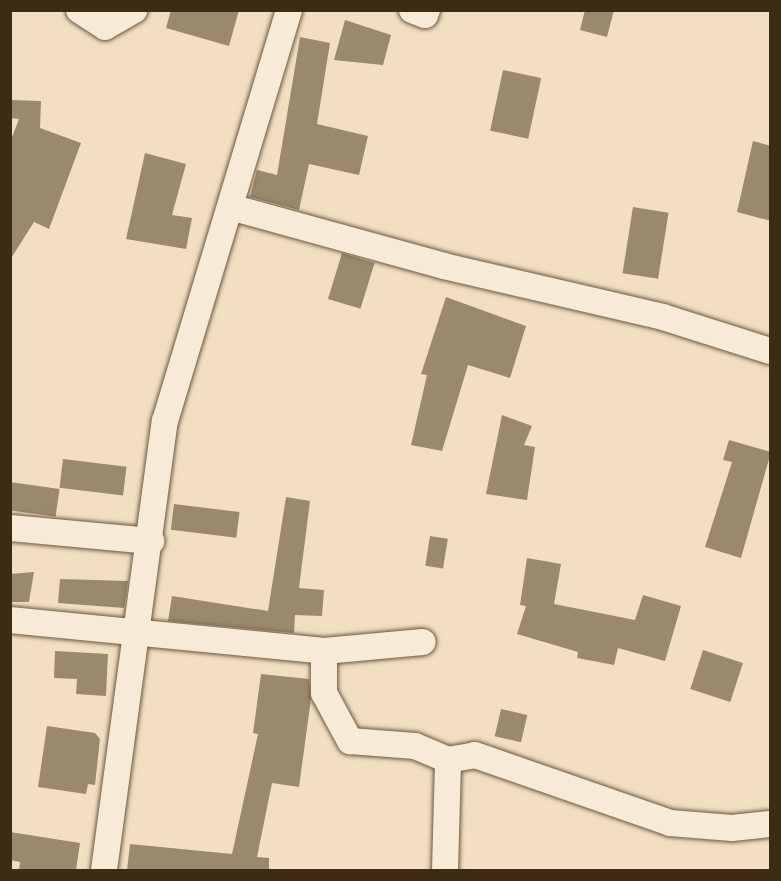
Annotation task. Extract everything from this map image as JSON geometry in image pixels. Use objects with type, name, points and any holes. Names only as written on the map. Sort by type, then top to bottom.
[{"type":"street","points":[[79,10],[105,27],[135,10]]},
{"type":"street","points":[[104,870],[151,541],[165,421],[289,10]]},
{"type":"street","points":[[412,10],[425,15],[427,10]]},
{"type":"street","points":[[230,207],[455,269],[663,317],[771,351]]},
{"type":"street","points":[[10,528],[151,541]]},
{"type":"street","points":[[10,620],[324,651],[423,642]]},
{"type":"street","points":[[324,651],[324,693],[350,741],[415,746],[448,760],[475,754],[670,822],[722,828],[771,824]]},
{"type":"street","points":[[445,870],[448,760]]},
{"type":"building","points":[[171,10],[239,10],[229,46],[166,28]]},
{"type":"building","points":[[585,10],[614,10],[607,37],[580,30]]},
{"type":"building","points":[[345,20],[391,35],[383,65],[334,60]]},
{"type":"building","points":[[300,37],[330,43],[317,124],[368,136],[359,175],[309,164],[299,210],[250,197],[257,170],[277,175]]},
{"type":"building","points":[[503,70],[541,78],[528,139],[490,131]]},
{"type":"building","points":[[10,100],[41,101],[40,128],[81,143],[49,229],[34,222],[10,260],[10,142],[19,119],[10,118]]},
{"type":"building","points":[[753,141],[771,146],[771,221],[737,212]]},
{"type":"building","points":[[145,153],[186,164],[172,215],[192,218],[186,249],[126,239]]},
{"type":"building","points":[[633,207],[669,213],[658,279],[623,273]]},
{"type":"building","points":[[342,253],[375,263],[360,309],[328,299]]},
{"type":"building","points":[[446,297],[526,326],[510,378],[468,365],[442,451],[411,445],[427,375],[421,374]]},
{"type":"building","points":[[502,415],[532,426],[524,445],[535,447],[527,500],[486,494]]},
{"type":"building","points":[[729,440],[771,452],[741,558],[705,547],[732,462],[723,460]]},
{"type":"building","points":[[63,459],[127,467],[123,496],[59,488]]},
{"type":"building","points":[[10,482],[60,489],[56,517],[10,510]]},
{"type":"building","points":[[286,497],[310,501],[299,588],[324,590],[322,616],[295,615],[294,633],[168,621],[172,596],[268,611]]},
{"type":"building","points":[[174,504],[240,512],[236,538],[171,530]]},
{"type":"building","points":[[430,536],[448,539],[443,568],[425,566]]},
{"type":"building","points":[[527,558],[561,564],[554,604],[635,620],[643,595],[681,606],[665,661],[618,648],[614,665],[577,658],[578,652],[517,634],[526,606],[520,605]]},
{"type":"building","points":[[34,572],[29,602],[10,602],[10,574]]},
{"type":"building","points":[[60,579],[128,581],[124,608],[58,603]]},
{"type":"building","points":[[703,650],[743,663],[730,702],[690,689]]},
{"type":"building","points":[[55,651],[108,654],[106,696],[76,694],[77,679],[54,678]]},
{"type":"building","points":[[261,674],[309,679],[311,699],[299,787],[272,783],[257,857],[269,858],[269,870],[127,870],[130,844],[232,854],[258,734],[253,733]]},
{"type":"building","points":[[501,709],[527,715],[521,742],[495,736]]},
{"type":"building","points":[[47,726],[95,733],[100,739],[95,785],[88,784],[86,794],[38,787]]},
{"type":"building","points":[[10,832],[80,843],[76,870],[19,870],[20,862],[10,860]]}]
